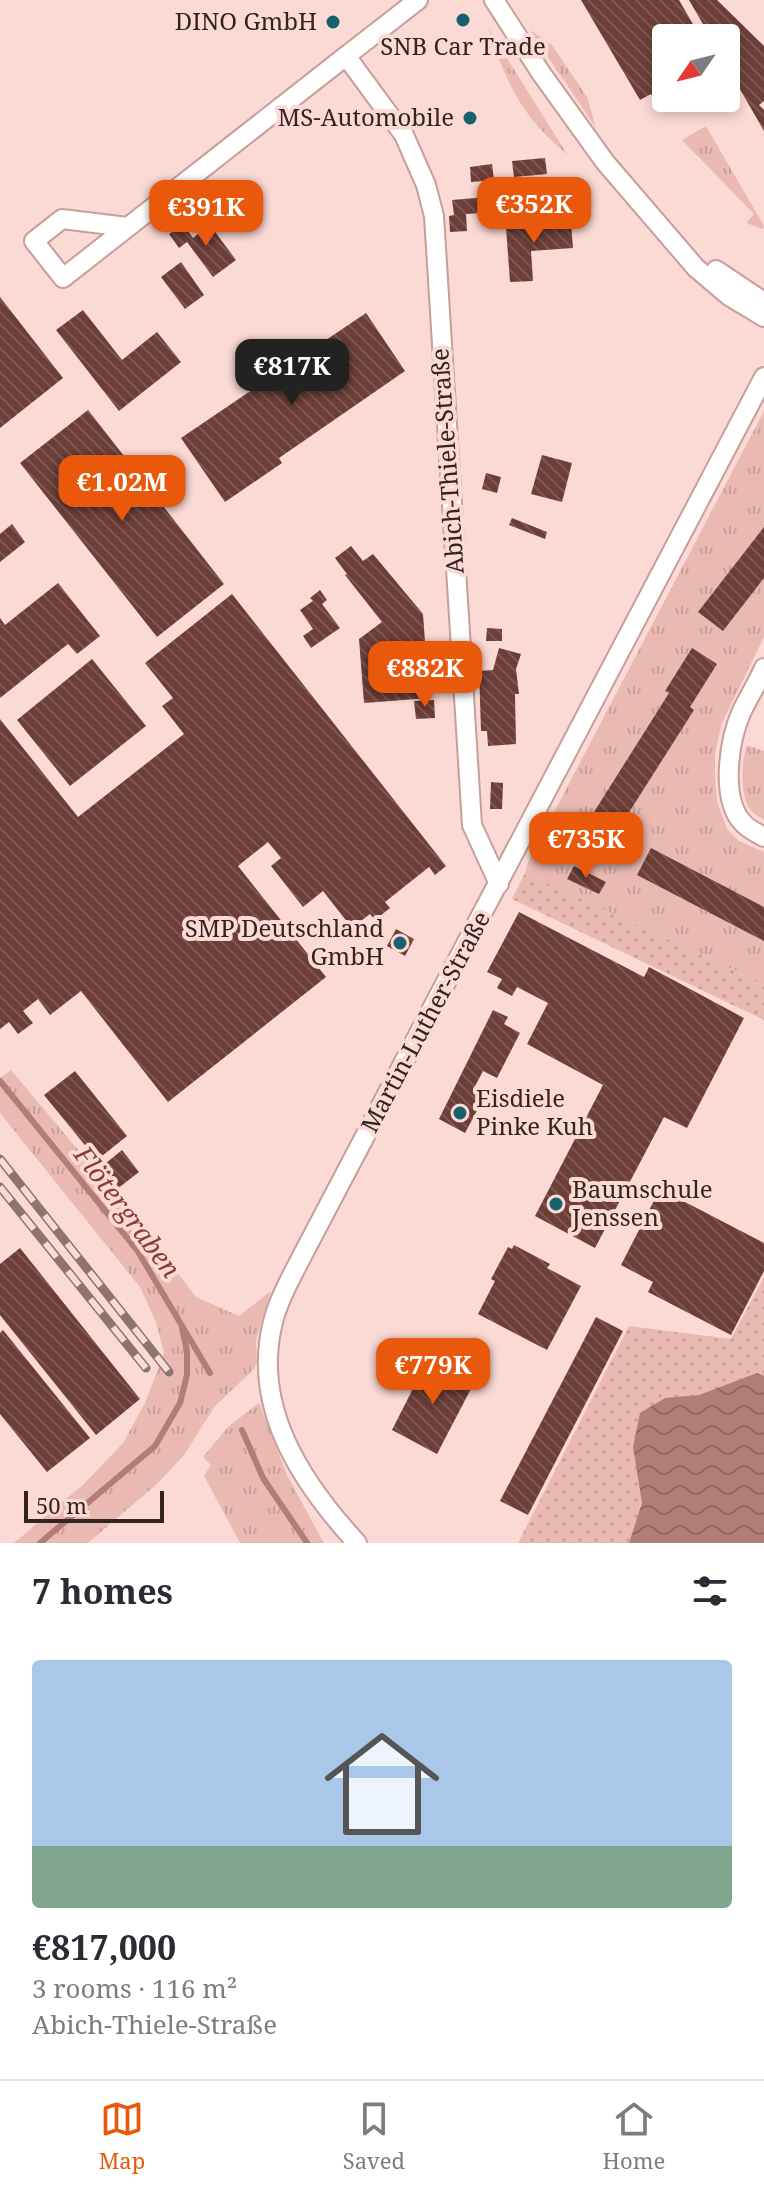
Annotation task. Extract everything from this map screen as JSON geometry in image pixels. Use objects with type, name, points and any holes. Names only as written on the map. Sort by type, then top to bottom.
[{"type":"street","points":[[127,227],[62,219],[34,241],[63,278],[418,0]]},
{"type":"street","points":[[494,0],[541,73],[605,162],[696,268],[729,296],[764,317]]},
{"type":"street","name":"Abich-Thiele-Straße","points":[[346,56],[404,135],[421,172],[434,216],[472,825],[499,884]]},
{"type":"street","points":[[667,231],[735,284],[764,302]]},
{"type":"street","name":"Martin-Luther-Straße","points":[[357,1543],[299,1469],[283,1437],[269,1390],[268,1350],[275,1316],[289,1282],[764,377]]},
{"type":"street","points":[[764,668],[740,715],[731,744],[729,765],[730,788],[740,820],[764,837]]},
{"type":"green space","points":[[488,28],[567,154],[538,126],[517,98]]},
{"type":"green space","points":[[530,30],[552,45],[587,97],[596,128]]},
{"type":"green space","points":[[706,126],[763,229],[746,223],[754,214],[682,140]]},
{"type":"green space","points":[[764,411],[764,637],[722,723],[715,753],[715,778],[717,801],[727,829],[739,841],[764,852],[764,984],[525,873],[529,860]]},
{"type":"green space","points":[[747,745],[764,751],[764,820],[750,810],[744,794],[743,768]]},
{"type":"green space","points":[[525,873],[764,984],[764,1020],[512,899]]},
{"type":"green space","points":[[11,1070],[138,1221],[196,1297],[239,1316],[271,1291],[256,1340],[257,1363],[253,1370],[215,1406],[184,1455],[158,1483],[88,1543],[14,1543],[84,1484],[123,1443],[145,1403],[164,1353],[156,1322],[140,1287],[0,1113],[0,1078]]},
{"type":"green space","points":[[764,1277],[764,1543],[518,1543],[629,1326],[731,1339]]},
{"type":"green space","points":[[259,1403],[288,1477],[324,1543],[240,1543],[204,1476],[211,1465],[203,1457],[229,1426]]},
{"type":"water","points":[[757,1373],[764,1376],[764,1543],[629,1543],[642,1503],[633,1447],[640,1413],[665,1398],[699,1395]]},
{"type":"building","points":[[581,0],[679,0],[693,24],[652,24],[652,96],[640,100]]},
{"type":"building","points":[[689,0],[717,0],[764,46],[764,101],[759,105],[764,110],[764,131],[740,89],[740,24],[703,24]]},
{"type":"building","points":[[545,158],[547,174],[514,177],[512,161]]},
{"type":"building","points":[[492,164],[494,180],[471,182],[470,167]]},
{"type":"building","points":[[574,192],[575,205],[516,211],[515,197]]},
{"type":"building","points":[[511,195],[513,211],[466,214],[467,231],[450,232],[449,216],[454,215],[452,200]]},
{"type":"building","points":[[553,215],[554,224],[571,223],[573,248],[531,251],[533,281],[510,282],[506,227],[540,225],[540,216]]},
{"type":"building","points":[[183,224],[193,238],[210,225],[236,260],[213,277],[187,242],[179,248],[169,234]]},
{"type":"building","points":[[181,262],[204,295],[185,309],[161,277]]},
{"type":"building","points":[[0,297],[63,378],[0,428]]},
{"type":"building","points":[[83,310],[122,360],[157,332],[181,362],[119,411],[56,330]]},
{"type":"building","points":[[366,313],[405,371],[279,458],[282,463],[225,502],[181,438]]},
{"type":"building","points":[[88,410],[224,584],[157,637],[20,463]]},
{"type":"building","points":[[542,455],[572,463],[562,502],[531,494]]},
{"type":"building","points":[[486,473],[501,477],[497,493],[482,489]]},
{"type":"building","points":[[512,518],[547,532],[545,539],[509,525]]},
{"type":"building","points":[[12,524],[25,542],[0,562],[0,534]]},
{"type":"building","points":[[764,527],[764,578],[723,631],[698,612]]},
{"type":"building","points":[[351,546],[363,561],[373,554],[423,614],[429,698],[364,703],[359,639],[382,622],[335,558]]},
{"type":"building","points":[[58,583],[100,636],[77,654],[68,644],[0,698],[0,618],[5,625]]},
{"type":"building","points":[[320,590],[327,600],[322,604],[340,628],[311,648],[303,636],[313,629],[300,610],[313,601],[310,598]]},
{"type":"building","points":[[232,594],[446,866],[435,875],[429,867],[385,902],[390,908],[375,920],[370,914],[352,928],[323,891],[303,907],[271,866],[281,858],[268,842],[238,866],[326,977],[168,1102],[81,991],[50,1015],[38,999],[23,1011],[33,1023],[18,1034],[9,1022],[0,1029],[0,719],[78,817],[184,734],[162,706],[173,698],[145,663]]},
{"type":"building","points":[[487,628],[502,629],[502,641],[486,641]]},
{"type":"building","points":[[499,648],[521,654],[516,669],[519,694],[515,694],[516,744],[488,746],[487,731],[481,731],[479,671],[493,670]]},
{"type":"building","points":[[692,648],[717,664],[690,707],[694,710],[607,847],[582,831],[669,693],[665,691]]},
{"type":"building","points":[[92,659],[146,726],[70,786],[17,720]]},
{"type":"building","points":[[434,700],[435,718],[416,719],[414,701]]},
{"type":"building","points":[[491,782],[503,783],[502,809],[490,809]]},
{"type":"building","points":[[651,848],[764,907],[764,941],[637,875]]},
{"type":"building","points":[[574,866],[606,882],[599,894],[567,879]]},
{"type":"building","points":[[519,912],[644,977],[649,967],[744,1018],[687,1128],[664,1117],[595,1248],[535,1216],[603,1085],[527,1044],[548,1003],[517,987],[512,996],[497,988],[502,979],[487,972]]},
{"type":"building","name":"SMP Deutschland GmbH","points":[[396,929],[414,939],[405,956],[387,946]]},
{"type":"building","points":[[493,1010],[508,1017],[504,1024],[520,1033],[497,1078],[483,1071],[474,1088],[486,1094],[465,1133],[439,1119]]},
{"type":"building","points":[[75,1071],[127,1136],[97,1160],[44,1095]]},
{"type":"building","points":[[122,1150],[139,1172],[117,1189],[100,1168]]},
{"type":"building","points":[[660,1189],[764,1243],[764,1271],[731,1335],[648,1292],[653,1282],[621,1265]]},
{"type":"building","points":[[514,1245],[550,1264],[547,1268],[581,1286],[547,1350],[478,1314],[495,1281],[491,1279],[508,1247],[512,1249]]},
{"type":"building","points":[[20,1248],[140,1399],[96,1435],[0,1315],[0,1264]]},
{"type":"building","points":[[596,1317],[623,1331],[528,1515],[500,1501]]},
{"type":"building","points":[[3,1330],[90,1438],[47,1472],[0,1414],[0,1333]]},
{"type":"building","points":[[428,1359],[474,1383],[437,1454],[392,1430]]},
{"type":"waterway","name":"Flötergraben","points":[[0,1081],[137,1250],[210,1373]]},
{"type":"waterway","points":[[40,1543],[155,1446],[180,1403],[187,1375],[187,1351],[182,1328]]},
{"type":"waterway","name":"Flötergraben","points":[[242,1430],[263,1478],[307,1543]]},
{"type":"railway","points":[[0,1159],[169,1372]]},
{"type":"railway","points":[[0,1187],[146,1368]]},
{"type":"place","name":"SNB Car Trade","points":[[463,20]]},
{"type":"place","name":"DINO GmbH","points":[[333,22]]},
{"type":"place","name":"MS-Automobile","points":[[470,118]]},
{"type":"place","name":"SMP Deutschland GmbH","points":[[400,943]]},
{"type":"place","name":"Eisdiele Pinke Kuh","points":[[460,1113]]},
{"type":"place","name":"Baumschule Jenssen","points":[[556,1204]]}]
